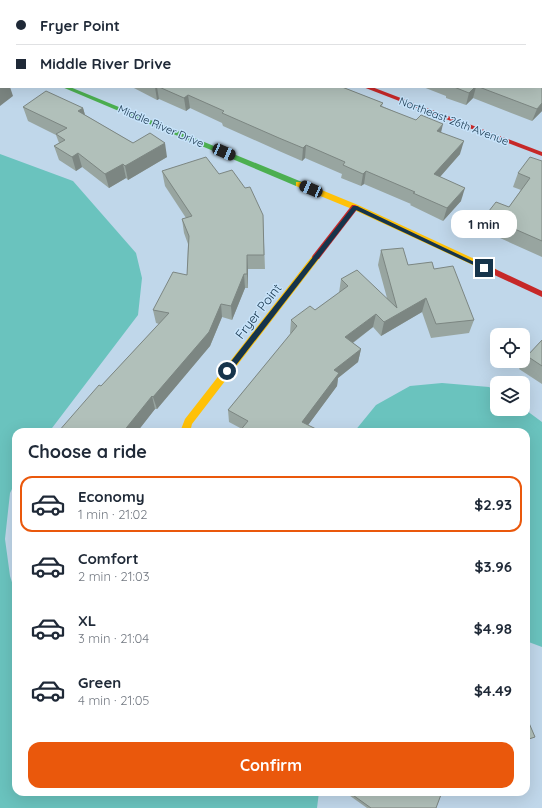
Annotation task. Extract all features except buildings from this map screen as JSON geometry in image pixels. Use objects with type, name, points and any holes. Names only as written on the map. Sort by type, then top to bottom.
[{"type":"street","name":"Northeast 26th Avenue","points":[[369,88],[542,154]]},
{"type":"street","name":"Middle River Drive","points":[[82,89],[355,207],[542,294]]},
{"type":"street","name":"Fryer Point","points":[[186,428],[188,422],[355,207]]},
{"type":"shaded area","points":[[0,154],[73,181],[136,253],[142,278],[138,315],[52,428],[12,428],[12,489],[10,493],[5,539],[12,582],[12,796],[318,796],[317,808],[0,808]]},
{"type":"shaded area","points":[[442,383],[489,387],[490,416],[530,416],[530,413],[542,422],[542,647],[530,642],[530,428],[357,428],[376,405],[410,386]]},
{"type":"traffic: fast","points":[[67,88],[299,184]]},
{"type":"traffic: slow","points":[[299,184],[355,207],[493,271]]},
{"type":"traffic: slow","points":[[186,428],[188,422],[316,257]]},
{"type":"traffic: jam","points":[[369,88],[542,154]]},
{"type":"traffic: jam","points":[[316,257],[355,207]]},
{"type":"traffic: jam","points":[[493,271],[542,294]]},
{"type":"route","points":[[227,371],[355,207],[484,268]]}]
